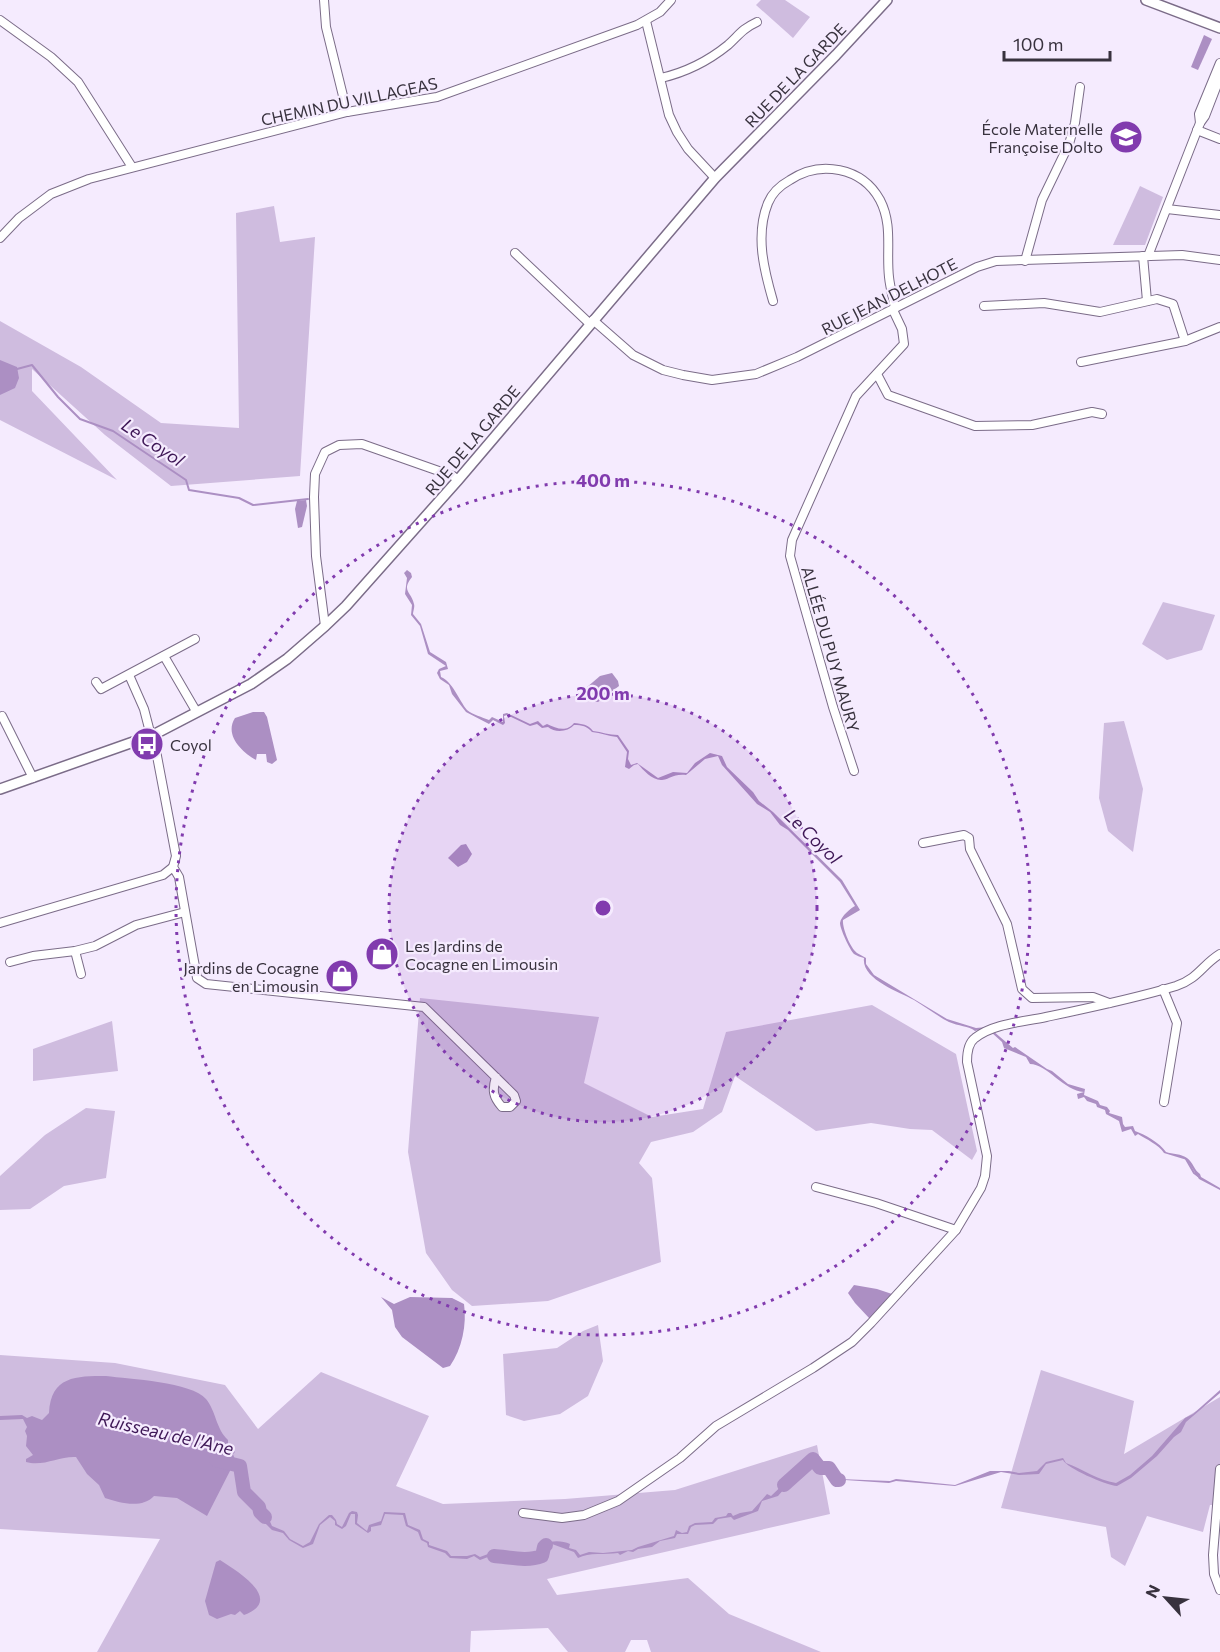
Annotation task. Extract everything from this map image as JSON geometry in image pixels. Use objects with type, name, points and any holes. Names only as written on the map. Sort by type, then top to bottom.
[{"type":"main road","name":"RUE DE LA GARDE","points":[[0,789],[152,735],[250,684],[287,659],[325,626],[361,590],[458,480],[715,178],[887,0]]},
{"type":"main road","points":[[1146,0],[1220,28]]},
{"type":"street","points":[[324,0],[326,27],[347,112]]},
{"type":"street","name":"CHEMIN DU VILLAGEAS","points":[[0,238],[19,218],[51,194],[89,179],[347,112],[437,97],[646,21],[660,12],[671,0]]},
{"type":"street","points":[[0,20],[51,57],[78,82],[132,167]]},
{"type":"street","points":[[646,21],[669,115],[676,132],[688,149],[715,178]]},
{"type":"street","points":[[661,78],[685,72],[710,59],[744,28],[757,22]]},
{"type":"street","points":[[1199,127],[1199,114],[1220,63]]},
{"type":"street","points":[[1147,301],[1146,256],[1220,77]]},
{"type":"street","points":[[1025,261],[1042,200],[1070,144],[1080,87]]},
{"type":"street","points":[[1199,127],[1220,139]]},
{"type":"street","points":[[773,301],[762,263],[761,250],[768,202],[780,186],[797,175],[816,168],[839,169],[863,180],[880,200],[890,229],[889,278],[894,309]]},
{"type":"street","points":[[1167,209],[1220,215]]},
{"type":"street","name":"RUE JEAN DELHOTE","points":[[515,254],[591,322],[633,355],[673,373],[712,380],[756,375],[797,357],[977,267],[996,261],[1146,256],[1197,256],[1220,260]]},
{"type":"street","points":[[984,306],[1044,303],[1100,312],[1157,299],[1173,304],[1185,341]]},
{"type":"street","name":"ALLÉE DU PUY MAURY","points":[[854,771],[833,707],[790,556],[792,540],[856,396],[904,344],[902,329],[894,309]]},
{"type":"street","points":[[1081,362],[1185,341],[1220,327]]},
{"type":"street","points":[[877,374],[888,395],[975,426],[1032,426],[1092,412],[1102,414]]},
{"type":"street","points":[[325,626],[316,556],[314,497],[315,474],[325,452],[339,445],[362,444],[453,476],[458,480]]},
{"type":"street","points":[[96,682],[101,689],[195,639]]},
{"type":"street","points":[[164,656],[196,711]]},
{"type":"street","points":[[0,923],[163,875],[173,867],[176,856],[152,735],[144,709],[129,675]]},
{"type":"street","points":[[2,716],[33,778]]},
{"type":"street","points":[[923,843],[964,835],[969,838],[970,849],[1007,924],[1022,989],[1032,998],[1093,997],[1109,1003]]},
{"type":"street","points":[[173,867],[179,877],[197,978],[206,984],[424,1007],[496,1077]]},
{"type":"street","points":[[10,962],[95,946],[136,925],[185,912]]},
{"type":"street","points":[[75,951],[81,974]]},
{"type":"street","points":[[523,1513],[562,1518],[584,1515],[618,1502],[680,1458],[716,1426],[852,1342],[956,1230],[981,1188],[987,1156],[967,1062],[967,1050],[973,1039],[994,1028],[1109,1003],[1178,985],[1198,975],[1220,954]]},
{"type":"street","points":[[1162,989],[1177,1023],[1164,1102]]},
{"type":"street","points":[[816,1187],[876,1203],[956,1230]]},
{"type":"street","points":[[1220,1469],[1214,1555],[1214,1574],[1220,1590]]},
{"type":"shaded area","points":[[761,0],[785,0],[810,17],[793,38],[756,5]]},
{"type":"shaded area","points":[[1140,186],[1163,197],[1145,245],[1113,245]]},
{"type":"shaded area","points":[[274,206],[280,242],[315,237],[300,476],[171,486],[105,435],[32,369],[32,391],[117,480],[0,420],[0,321],[81,367],[161,423],[239,428],[236,213]]},
{"type":"shaded area","points":[[1163,602],[1215,615],[1202,650],[1167,660],[1142,644]]},
{"type":"shaded area","points":[[1124,721],[1143,789],[1133,852],[1108,831],[1099,798],[1104,723]]},
{"type":"shaded area","points":[[420,998],[599,1017],[584,1083],[652,1117],[703,1109],[726,1032],[872,1005],[956,1054],[977,1151],[972,1160],[932,1130],[871,1123],[816,1131],[735,1076],[722,1112],[693,1132],[651,1142],[639,1163],[652,1178],[661,1262],[548,1301],[472,1306],[452,1290],[426,1253],[408,1152]]},
{"type":"shaded area","points":[[112,1021],[118,1071],[33,1081],[33,1049]]},
{"type":"shaded area","points":[[86,1108],[115,1111],[106,1178],[64,1186],[30,1209],[0,1210],[0,1176],[45,1135]]},
{"type":"shaded area","points":[[598,1325],[603,1361],[588,1396],[560,1414],[524,1421],[506,1415],[503,1354],[557,1348],[583,1331]]},
{"type":"shaded area","points":[[0,1355],[115,1363],[225,1385],[258,1429],[321,1372],[429,1416],[396,1486],[443,1504],[565,1499],[675,1490],[817,1445],[830,1514],[547,1579],[557,1595],[688,1578],[729,1614],[821,1652],[651,1652],[647,1640],[631,1640],[625,1652],[568,1652],[548,1628],[471,1631],[470,1652],[97,1652],[160,1539],[0,1529]]},
{"type":"shaded area","points":[[1041,1370],[1134,1401],[1124,1454],[1220,1397],[1220,1505],[1210,1505],[1203,1532],[1147,1516],[1125,1566],[1111,1557],[1106,1527],[1001,1508]]},
{"type":"water","points":[[1204,35],[1212,39],[1198,70],[1191,67]]},
{"type":"water","points":[[0,360],[17,367],[19,378],[15,388],[0,395]]},
{"type":"water","points":[[306,500],[307,506],[302,527],[298,528],[295,509],[297,501]]},
{"type":"water","points":[[407,570],[412,577],[407,588],[414,604],[413,614],[421,624],[430,652],[446,662],[448,669],[440,671],[441,677],[452,687],[467,710],[489,720],[492,717],[503,722],[503,714],[507,713],[530,724],[538,721],[543,726],[547,724],[564,729],[577,723],[593,731],[618,735],[629,751],[628,759],[631,765],[637,763],[658,778],[673,772],[687,773],[695,763],[710,753],[722,756],[727,767],[759,801],[842,880],[860,910],[843,920],[845,932],[854,950],[866,958],[866,964],[874,975],[947,1019],[976,1028],[987,1027],[975,1031],[949,1022],[914,1000],[882,984],[868,972],[864,958],[854,954],[842,930],[840,923],[842,918],[855,906],[840,882],[788,830],[780,825],[770,812],[757,804],[722,765],[718,756],[705,759],[686,775],[659,780],[648,775],[638,764],[629,769],[625,767],[627,752],[617,737],[592,732],[579,725],[561,731],[548,727],[542,728],[537,724],[530,726],[507,715],[504,716],[503,725],[493,720],[489,724],[466,712],[452,694],[449,685],[440,679],[437,673],[439,669],[446,666],[428,654],[420,626],[411,615],[412,605],[405,594],[407,578],[404,573]]},
{"type":"water","points":[[612,673],[619,686],[598,702],[590,701],[586,688],[600,676]]},
{"type":"water","points":[[253,712],[264,712],[267,717],[277,760],[272,764],[267,762],[266,754],[257,754],[256,760],[251,757],[240,748],[233,737],[232,724],[235,718]]},
{"type":"water","points":[[466,844],[472,854],[467,862],[458,867],[448,858],[461,845]]},
{"type":"water","points":[[993,1031],[1013,1048],[1015,1047],[1052,1071],[1068,1084],[1085,1089],[1084,1095],[1107,1107],[1109,1113],[1122,1117],[1125,1127],[1133,1126],[1135,1131],[1152,1139],[1166,1152],[1187,1158],[1201,1177],[1220,1190],[1199,1179],[1187,1160],[1164,1153],[1159,1147],[1138,1134],[1135,1136],[1131,1129],[1122,1132],[1119,1121],[1106,1114],[1105,1110],[1087,1101],[1084,1097],[1078,1099],[1077,1094],[1084,1092],[1070,1087],[1043,1068],[1030,1064],[1026,1057],[1004,1048],[1002,1042],[991,1032]]},
{"type":"water","points":[[854,1285],[892,1294],[870,1319],[848,1293]]},
{"type":"water","points":[[381,1297],[394,1304],[410,1297],[452,1298],[464,1304],[463,1336],[450,1366],[443,1368],[402,1337],[395,1327],[392,1310]]},
{"type":"water","points":[[106,1376],[174,1385],[199,1393],[206,1399],[228,1444],[235,1452],[233,1465],[207,1516],[177,1498],[154,1496],[149,1500],[131,1504],[105,1498],[99,1485],[87,1474],[76,1457],[39,1463],[26,1462],[26,1459],[33,1455],[26,1446],[27,1427],[23,1419],[0,1420],[0,1416],[22,1415],[42,1420],[49,1413],[51,1401],[60,1385],[75,1378]]},
{"type":"water","points":[[1220,1390],[1220,1393],[1186,1422],[1181,1432],[1157,1456],[1131,1478],[1117,1486],[1087,1476],[1066,1463],[1116,1483],[1130,1475],[1152,1456],[1185,1418],[1193,1414]]},
{"type":"water","points":[[813,1456],[823,1469],[812,1462],[798,1473],[778,1496],[762,1501],[758,1511],[734,1520],[731,1517],[718,1519],[713,1524],[695,1525],[691,1527],[688,1534],[677,1534],[675,1538],[660,1541],[652,1547],[633,1552],[628,1551],[620,1555],[618,1553],[592,1554],[578,1558],[574,1552],[552,1544],[544,1549],[545,1558],[541,1560],[536,1558],[543,1543],[557,1541],[567,1543],[570,1544],[569,1548],[576,1550],[580,1555],[589,1552],[632,1550],[674,1536],[676,1530],[682,1533],[687,1532],[689,1526],[695,1523],[712,1522],[715,1518],[726,1516],[728,1513],[733,1516],[752,1511],[767,1494],[771,1496]]},
{"type":"water","points":[[1063,1458],[1066,1463],[1063,1460],[1046,1464],[1039,1474],[1019,1475],[1001,1472],[955,1486],[896,1481],[889,1483],[845,1480],[837,1482],[829,1468],[837,1474],[839,1479],[890,1481],[896,1479],[955,1485],[990,1471],[1019,1473],[1037,1471],[1046,1462]]},
{"type":"water","points":[[242,1463],[246,1492],[252,1501],[260,1505],[261,1511],[267,1515],[272,1526],[284,1531],[290,1539],[303,1546],[310,1542],[319,1524],[329,1515],[332,1515],[337,1524],[342,1527],[349,1513],[357,1512],[357,1523],[367,1531],[369,1525],[381,1521],[384,1512],[405,1513],[408,1525],[420,1530],[423,1539],[429,1542],[429,1545],[447,1551],[451,1556],[475,1554],[480,1557],[488,1554],[513,1559],[488,1557],[480,1560],[474,1556],[467,1559],[450,1558],[445,1553],[428,1547],[427,1543],[421,1540],[418,1532],[406,1526],[403,1515],[385,1514],[381,1525],[371,1527],[368,1533],[355,1524],[355,1514],[351,1514],[346,1526],[342,1529],[335,1525],[335,1521],[330,1517],[320,1525],[313,1544],[303,1548],[289,1540],[283,1533],[272,1530],[263,1521],[263,1515],[259,1513],[260,1510],[255,1503],[251,1503],[249,1498],[243,1495],[241,1473],[237,1468]]},
{"type":"water","points":[[220,1560],[254,1586],[259,1594],[260,1602],[255,1609],[244,1615],[240,1611],[235,1615],[231,1614],[217,1619],[209,1615],[205,1601],[216,1562]]},
{"type":"waterway","name":"Le Coyol","points":[[17,369],[32,365],[58,397],[80,419],[113,431],[186,480],[189,490],[239,498],[253,505],[308,499]]},
{"type":"waterway","name":"Le Coyol","points":[[1186,1159],[1198,1176]]},
{"type":"waterway","name":"Ruisseau de l'Ane","points":[[784,1485],[813,1459],[820,1468],[829,1468],[839,1480]]},
{"type":"waterway","name":"Ruisseau de l'Ane","points":[[216,1460],[240,1466],[244,1492],[259,1507],[265,1517]]},
{"type":"waterway","name":"Ruisseau de l'Ane","points":[[494,1556],[536,1558],[542,1556],[546,1545]]},
{"type":"place","name":"École Maternelle Françoise Dolto","points":[[1126,137]]},
{"type":"place","name":"Coyol","points":[[147,744]]},
{"type":"place","name":"Les Jardins de Cocagne en Limousin","points":[[382,954]]},
{"type":"place","name":"Jardins de Cocagne en Limousin","points":[[342,976]]}]
